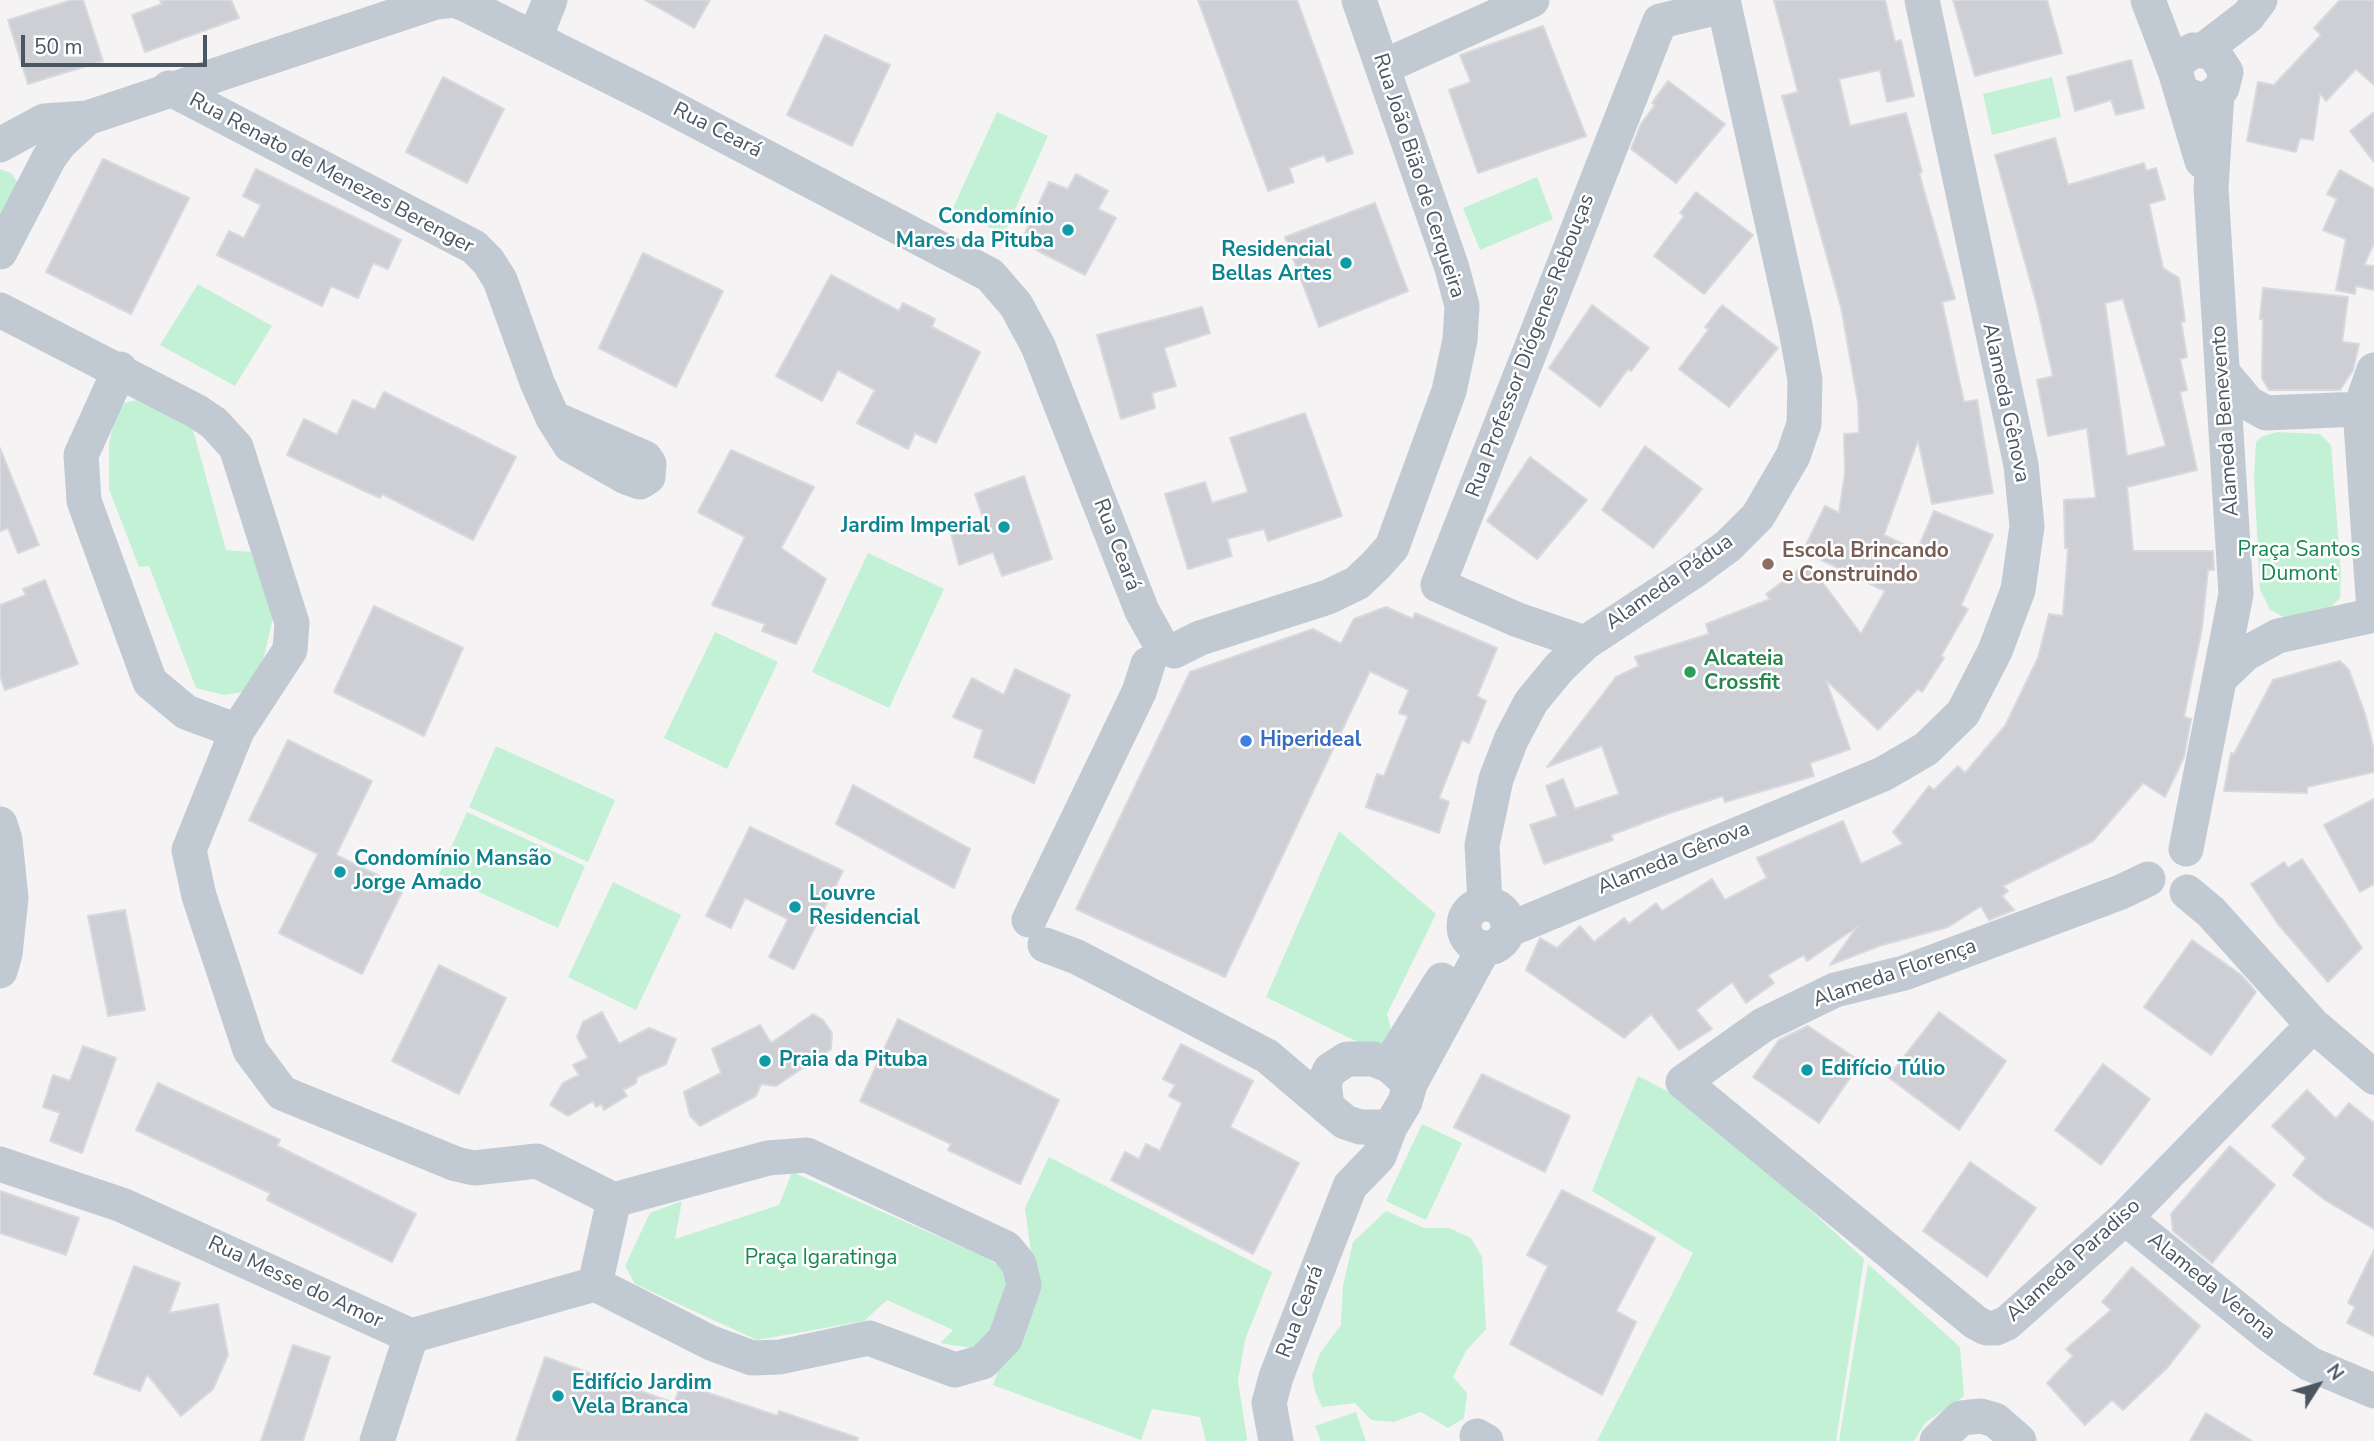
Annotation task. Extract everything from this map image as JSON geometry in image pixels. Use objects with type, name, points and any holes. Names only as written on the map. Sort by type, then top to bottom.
[{"type":"street","name":"Rua Ceará","points":[[87,118],[169,88],[436,1],[454,0],[535,38],[990,275],[1016,305],[1038,346],[1159,649]]},
{"type":"street","points":[[535,38],[550,0]]},
{"type":"street","name":"Rua João Bião de Cerqueira","points":[[1159,649],[1328,597],[1357,583],[1392,547],[1449,391],[1460,340],[1462,306],[1452,268],[1359,0]]},
{"type":"street","points":[[1383,67],[1532,0]]},
{"type":"street","name":"Alameda Gênova","points":[[1487,938],[1883,774],[1926,749],[1963,713],[1995,651],[2018,590],[2026,526],[2021,466],[1922,0]]},
{"type":"street","points":[[2148,0],[2200,85]]},
{"type":"street","points":[[2158,0],[2204,49]]},
{"type":"street","name":"Alameda Pádua","points":[[1487,938],[1506,917],[1497,906],[1485,903],[1482,845],[1496,779],[1511,740],[1531,702],[1559,668],[1586,643],[1728,546],[1758,516],[1793,456],[1804,424],[1805,380],[1798,342],[1723,3]]},
{"type":"street","name":"Rua Professor Diógenes Rebouças","points":[[1586,643],[1518,620],[1438,585],[1660,21],[1723,3]]},
{"type":"street","points":[[2200,85],[2254,8]]},
{"type":"street","points":[[2200,85],[2185,54],[2204,49],[2254,8]]},
{"type":"street","name":"Alameda Benevento","points":[[2185,838],[2221,677],[2236,594],[2211,188],[2200,85]]},
{"type":"street","name":"Rua Renato de Menezes Berenger","points":[[169,88],[474,247],[488,261],[500,280],[553,418]]},
{"type":"street","points":[[0,145],[44,121],[87,118]]},
{"type":"street","points":[[0,253],[59,144],[87,118]]},
{"type":"street","points":[[0,154],[18,159],[35,186]]},
{"type":"street","points":[[0,310],[120,369],[197,411],[214,423],[236,447],[292,623],[290,650],[237,731],[189,850],[199,896],[250,1050],[282,1093],[456,1164],[474,1168],[537,1161],[614,1200],[768,1158],[807,1155],[1006,1248],[1019,1264],[1024,1285],[1005,1339],[983,1362],[955,1370],[869,1338],[780,1357],[752,1358],[711,1343],[595,1284],[411,1336],[377,1441]]},
{"type":"street","points":[[120,369],[81,456],[84,501],[150,682],[186,712],[237,731]]},
{"type":"street","points":[[2221,677],[2245,654],[2278,636],[2374,613],[2360,409],[2374,370]]},
{"type":"street","points":[[2223,373],[2248,403],[2266,413],[2360,409]]},
{"type":"street","points":[[2228,455],[2245,430],[2266,413]]},
{"type":"street","points":[[2236,594],[2251,613],[2278,636]]},
{"type":"street","points":[[1159,649],[1041,923],[1077,957],[1267,1056],[1336,1115],[1360,1127],[1390,1127],[1405,1102],[1399,1074],[1487,938]]},
{"type":"street","points":[[0,824],[5,840],[11,898],[5,954],[0,971]]},
{"type":"street","points":[[2197,897],[2197,862],[2185,838],[2154,853],[2140,886],[2164,895],[2197,897],[2313,1025],[2374,1077]]},
{"type":"street","name":"Alameda Florença","points":[[1683,1082],[1763,1025],[1835,990],[1904,973],[2140,886]]},
{"type":"street","name":"Alameda Paradiso","points":[[1683,1082],[1986,1328],[2007,1323],[2126,1218],[2313,1025]]},
{"type":"street","points":[[1267,1056],[1373,1059],[1399,1074]]},
{"type":"street","points":[[1336,1115],[1324,1083],[1330,1070],[1347,1059]]},
{"type":"street","name":"Rua Ceará","points":[[1276,1441],[1269,1403],[1276,1377],[1350,1186],[1350,1147],[1336,1115]]},
{"type":"street","name":"Rua Ceará","points":[[1350,1186],[1379,1156],[1390,1127]]},
{"type":"street","name":"Rua Messe do Amor","points":[[0,1164],[122,1205],[411,1336]]},
{"type":"street","points":[[595,1284],[614,1200]]},
{"type":"street","name":"Alameda Verona","points":[[2126,1218],[2268,1334],[2310,1364],[2374,1391]]},
{"type":"street","points":[[1937,1441],[1961,1418],[1981,1416],[1995,1420],[2019,1441]]},
{"type":"green space","points":[[2052,77],[2061,117],[1992,135],[1983,94]]},
{"type":"green space","points":[[997,112],[1048,136],[1004,234],[952,210]]},
{"type":"green space","points":[[0,169],[11,173],[20,186],[0,225]]},
{"type":"green space","points":[[1537,177],[1553,219],[1480,250],[1463,208]]},
{"type":"green space","points":[[198,284],[272,326],[235,386],[160,345]]},
{"type":"green space","points":[[137,400],[192,426],[226,550],[251,552],[273,617],[264,657],[248,691],[224,695],[196,688],[149,566],[139,567],[109,489],[109,444],[115,416],[125,403]]},
{"type":"green space","name":"Praça Santos Dumont","points":[[2277,432],[2320,434],[2331,445],[2341,573],[2340,598],[2332,606],[2326,610],[2284,617],[2270,610],[2260,589],[2254,477],[2256,442],[2261,437]]},
{"type":"green space","points":[[868,553],[944,589],[889,708],[812,672]]},
{"type":"green space","points":[[715,632],[778,662],[727,769],[664,738]]},
{"type":"green space","points":[[496,746],[615,800],[588,862],[469,807]]},
{"type":"green space","points":[[467,812],[585,866],[558,928],[439,874]]},
{"type":"green space","points":[[1339,831],[1436,914],[1387,1014],[1391,1030],[1388,1043],[1376,1051],[1266,997]]},
{"type":"green space","points":[[613,882],[681,915],[636,1010],[568,977]]},
{"type":"green space","points":[[1638,1076],[1696,1106],[1864,1259],[1836,1441],[1597,1441],[1693,1253],[1592,1191]]},
{"type":"green space","points":[[1422,1124],[1462,1143],[1426,1220],[1386,1201]]},
{"type":"green space","points":[[1049,1157],[1272,1272],[1245,1340],[1238,1381],[1247,1439],[1245,1441],[1206,1441],[1200,1417],[1152,1409],[1141,1440],[993,1385],[1034,1276],[1025,1208]]},
{"type":"green space","name":"Praça Igaratinga","points":[[792,1172],[985,1257],[1001,1267],[1010,1280],[995,1334],[971,1348],[940,1343],[953,1330],[887,1300],[864,1321],[757,1340],[635,1284],[625,1266],[650,1213],[682,1201],[675,1239],[779,1205]]},
{"type":"green space","points":[[1386,1211],[1424,1228],[1449,1228],[1471,1238],[1482,1257],[1486,1329],[1466,1351],[1453,1377],[1467,1393],[1464,1418],[1448,1428],[1421,1412],[1394,1422],[1371,1420],[1355,1403],[1322,1407],[1315,1391],[1312,1375],[1320,1353],[1341,1325],[1343,1286],[1353,1242]]},
{"type":"green space","points":[[1868,1264],[1960,1347],[1964,1396],[1925,1423],[1914,1441],[1839,1441]]},
{"type":"green space","points":[[1356,1412],[1366,1441],[1321,1441],[1315,1426]]},
{"type":"building","points":[[72,0],[83,0],[103,61],[28,84],[8,20]]},
{"type":"building","points":[[160,0],[231,0],[239,18],[145,52],[132,15],[162,4]]},
{"type":"building","points":[[645,0],[710,0],[694,28]]},
{"type":"building","points":[[1198,0],[1297,0],[1353,153],[1327,162],[1324,155],[1289,168],[1294,182],[1268,191]]},
{"type":"building","points":[[1774,0],[1885,0],[1895,42],[1901,40],[1914,96],[1887,102],[1880,70],[1839,79],[1850,126],[1906,113],[1922,172],[1919,173],[1955,299],[1942,302],[1964,402],[1977,400],[1993,493],[1932,504],[1918,440],[1884,535],[1917,551],[1934,511],[1993,535],[1961,605],[1968,609],[1941,656],[1944,658],[1922,692],[1918,689],[1878,730],[1826,680],[1850,749],[1810,763],[1814,776],[1725,802],[1723,796],[1667,814],[1611,835],[1613,840],[1544,864],[1530,825],[1557,816],[1546,786],[1563,779],[1575,809],[1619,794],[1602,746],[1547,767],[1616,677],[1639,666],[1635,657],[1709,634],[1706,624],[1770,599],[1766,594],[1808,563],[1861,634],[1885,591],[1803,551],[1825,506],[1839,513],[1845,473],[1844,434],[1859,433],[1858,402],[1841,307],[1782,96],[1798,92]]},
{"type":"building","points":[[1953,0],[2047,0],[2062,53],[1975,76]]},
{"type":"building","points":[[2340,0],[2374,0],[2374,85],[2356,69],[2326,101],[2320,93],[2313,140],[2300,138],[2296,152],[2247,141],[2258,82],[2274,85],[2321,35],[2314,28]]},
{"type":"building","points":[[1543,26],[1586,136],[1478,173],[1449,90],[1471,82],[1460,55]]},
{"type":"building","points":[[825,35],[890,65],[852,146],[787,115]]},
{"type":"building","points":[[2131,60],[2144,108],[2116,115],[2111,100],[2075,111],[2067,77]]},
{"type":"building","points":[[443,77],[504,109],[467,183],[406,152]]},
{"type":"building","points":[[1668,81],[1725,124],[1676,183],[1631,149],[1641,124],[1655,105],[1652,103]]},
{"type":"building","points":[[2374,112],[2374,162],[2350,131]]},
{"type":"building","points":[[2055,138],[2068,185],[2144,163],[2146,171],[2156,168],[2165,199],[2149,204],[2163,268],[2179,278],[2185,321],[2181,322],[2187,357],[2180,359],[2187,390],[2180,392],[2197,470],[2127,487],[2133,551],[2213,551],[2214,570],[2208,570],[2202,628],[2184,717],[2191,719],[2184,757],[2165,797],[2143,783],[2093,841],[2003,886],[2008,891],[2002,896],[2014,910],[1989,920],[1981,906],[1948,927],[1879,946],[1830,965],[1857,927],[1807,961],[1804,955],[1768,975],[1774,983],[1746,1003],[1732,982],[1696,1010],[1712,1029],[1679,1050],[1651,1014],[1624,1038],[1526,970],[1540,938],[1557,948],[1580,926],[1594,942],[1624,918],[1629,924],[1656,903],[1662,911],[1712,879],[1725,900],[1767,878],[1757,858],[1843,821],[1861,864],[1903,844],[1893,832],[1929,786],[1934,790],[1958,766],[1965,773],[2005,726],[2038,658],[2049,614],[2063,616],[2068,548],[2065,548],[2064,500],[2096,498],[2087,428],[2048,436],[2037,380],[2053,376],[2037,305],[1995,155]],"holes":[[[2123,299],[2166,446],[2127,456],[2105,303]]]},
{"type":"building","points":[[103,159],[189,198],[131,314],[46,272]]},
{"type":"building","points":[[256,169],[401,240],[388,269],[373,263],[358,298],[331,286],[322,306],[217,255],[229,231],[244,238],[261,205],[243,196]]},
{"type":"building","points":[[2340,170],[2374,189],[2374,243],[2364,265],[2374,266],[2374,290],[2356,286],[2355,294],[2336,290],[2346,239],[2323,230],[2337,199],[2327,194]]},
{"type":"building","name":"Condomínio Mares da Pituba","points":[[1076,174],[1108,191],[1098,209],[1116,218],[1085,275],[1021,242],[1049,182],[1068,189]]},
{"type":"building","points":[[1696,192],[1753,235],[1704,294],[1654,256],[1684,216],[1680,213]]},
{"type":"building","name":"Residencial Bellas Artes","points":[[1375,203],[1408,291],[1319,327],[1285,237]]},
{"type":"building","points":[[643,253],[723,291],[676,387],[599,348]]},
{"type":"building","points":[[831,275],[899,311],[903,303],[935,319],[932,327],[980,352],[936,443],[915,433],[908,449],[857,423],[875,390],[838,370],[822,401],[776,376]]},
{"type":"building","points":[[2263,288],[2348,297],[2342,342],[2359,344],[2353,370],[2340,390],[2269,390],[2262,378],[2263,319],[2260,319]]},
{"type":"building","points":[[1592,305],[1649,348],[1631,371],[1628,369],[1600,407],[1549,368]]},
{"type":"building","points":[[1722,305],[1778,348],[1729,407],[1679,369],[1709,329],[1705,327]]},
{"type":"building","points":[[1202,307],[1210,333],[1164,348],[1176,386],[1152,393],[1155,408],[1121,419],[1097,335]]},
{"type":"building","points":[[384,392],[516,457],[473,540],[382,494],[380,498],[287,455],[304,419],[337,435],[353,400],[375,410]]},
{"type":"building","points":[[1305,413],[1342,516],[1268,541],[1264,529],[1227,539],[1232,556],[1188,569],[1165,494],[1205,482],[1212,503],[1248,492],[1230,438]]},
{"type":"building","points":[[1645,446],[1702,489],[1653,548],[1602,510]]},
{"type":"building","points":[[0,448],[39,545],[18,553],[8,528],[0,531]]},
{"type":"building","points":[[731,450],[814,487],[781,548],[826,579],[796,644],[762,631],[765,624],[712,605],[745,537],[698,512]]},
{"type":"building","points":[[1530,457],[1587,500],[1537,559],[1487,521]]},
{"type":"building","name":"Jardim Imperial","points":[[1024,476],[1052,559],[1002,576],[993,552],[959,565],[951,533],[984,521],[975,494]]},
{"type":"building","points":[[45,580],[78,664],[5,690],[0,676],[0,605],[26,595],[23,589]]},
{"type":"building","points":[[374,606],[463,648],[424,736],[334,692]]},
{"type":"building","name":"Hiperideal","points":[[1386,607],[1413,619],[1415,613],[1497,648],[1477,696],[1486,701],[1469,743],[1462,740],[1439,798],[1449,802],[1439,833],[1366,807],[1377,774],[1384,776],[1408,716],[1399,713],[1409,690],[1370,671],[1225,977],[1076,909],[1190,672],[1313,629],[1341,644],[1354,619]]},
{"type":"building","points":[[2340,661],[2349,670],[2365,714],[2374,750],[2374,772],[2307,787],[2307,793],[2224,791],[2231,753],[2234,754],[2273,680]]},
{"type":"building","points":[[1015,669],[1070,695],[1034,783],[974,757],[983,730],[953,717],[972,678],[1004,695]]},
{"type":"building","name":"Condomínio Mansão Jorge Amado","points":[[288,740],[372,781],[336,855],[404,888],[362,974],[279,933],[318,854],[249,820]]},
{"type":"building","points":[[853,785],[970,849],[954,888],[836,824]]},
{"type":"building","points":[[2374,799],[2374,884],[2360,892],[2324,825]]},
{"type":"building","name":"Louvre Residencial","points":[[750,827],[843,871],[794,969],[769,957],[788,919],[745,898],[731,928],[706,916]]},
{"type":"building","points":[[2302,859],[2362,948],[2328,982],[2278,924],[2251,884],[2284,862],[2288,868]]},
{"type":"building","points":[[125,910],[145,1010],[108,1016],[88,916]]},
{"type":"building","points":[[2192,940],[2241,975],[2256,992],[2211,1055],[2144,1007]]},
{"type":"building","points":[[439,965],[506,998],[459,1094],[392,1061]]},
{"type":"building","points":[[602,1012],[619,1044],[649,1028],[676,1039],[666,1064],[637,1077],[636,1083],[623,1090],[627,1096],[604,1110],[601,1104],[596,1107],[593,1101],[568,1116],[550,1105],[563,1083],[579,1075],[573,1065],[588,1058],[577,1037],[583,1022]]},
{"type":"building","points":[[1939,1012],[2006,1061],[1959,1130],[1888,1077]]},
{"type":"building","name":"Praia da Pituba","points":[[813,1014],[823,1020],[832,1033],[831,1049],[776,1086],[761,1084],[756,1096],[700,1126],[690,1116],[684,1092],[721,1073],[712,1049],[760,1025],[771,1043]]},
{"type":"building","points":[[898,1019],[1059,1100],[1020,1184],[948,1150],[951,1144],[860,1101]]},
{"type":"building","name":"Edifício Túlio","points":[[1808,1026],[1861,1062],[1819,1123],[1753,1077],[1779,1040]]},
{"type":"building","points":[[1181,1044],[1253,1081],[1230,1127],[1299,1163],[1253,1254],[1111,1180],[1125,1152],[1139,1159],[1146,1144],[1160,1151],[1182,1103],[1169,1096],[1175,1085],[1163,1079]]},
{"type":"building","points":[[83,1046],[116,1058],[82,1153],[50,1141],[60,1113],[43,1107],[53,1075],[70,1081]]},
{"type":"building","points":[[2103,1064],[2150,1099],[2101,1165],[2055,1130]]},
{"type":"building","points":[[1482,1074],[1570,1116],[1545,1172],[1454,1127]]},
{"type":"building","points":[[158,1083],[280,1140],[277,1146],[416,1214],[392,1262],[267,1200],[270,1193],[136,1130]]},
{"type":"building","points":[[2307,1090],[2336,1119],[2349,1103],[2374,1123],[2374,1229],[2325,1200],[2293,1175],[2306,1158],[2272,1126]]},
{"type":"building","points":[[2230,1146],[2275,1185],[2212,1263],[2173,1231],[2171,1214]]},
{"type":"building","points":[[1970,1162],[2036,1208],[1987,1277],[1923,1231]]},
{"type":"building","points":[[1562,1190],[1655,1238],[1616,1311],[1636,1322],[1602,1395],[1510,1344],[1548,1266],[1527,1255]]},
{"type":"building","points":[[0,1191],[79,1218],[66,1255],[0,1233]]},
{"type":"building","points":[[2374,1250],[2374,1336],[2347,1323],[2355,1307],[2348,1303]]},
{"type":"building","points":[[134,1266],[180,1283],[169,1313],[218,1304],[228,1355],[213,1389],[181,1416],[147,1374],[140,1391],[94,1374]]},
{"type":"building","points":[[2132,1267],[2200,1326],[2167,1368],[2123,1410],[2112,1400],[2085,1425],[2047,1383],[2073,1356],[2066,1349],[2111,1310],[2102,1302]]},
{"type":"building","points":[[293,1345],[330,1357],[303,1441],[261,1441]]},
{"type":"building","points":[[545,1357],[674,1403],[681,1384],[778,1416],[779,1411],[858,1438],[857,1441],[516,1441]]},
{"type":"building","points":[[2206,1413],[2252,1441],[2190,1441]]},
{"type":"place","name":"Condomínio Mares da Pituba","points":[[1068,230]]},
{"type":"place","name":"Residencial Bellas Artes","points":[[1346,263]]},
{"type":"place","name":"Jardim Imperial","points":[[1004,527]]},
{"type":"place","name":"Escola Brincando e Construindo","points":[[1768,564]]},
{"type":"place","name":"Alcateia Crossfit","points":[[1690,672]]},
{"type":"place","name":"Hiperideal","points":[[1246,741]]},
{"type":"place","name":"Condomínio Mansão Jorge Amado","points":[[340,872]]},
{"type":"place","name":"Louvre Residencial","points":[[795,907]]},
{"type":"place","name":"Praia da Pituba","points":[[765,1061]]},
{"type":"place","name":"Edifício Túlio","points":[[1807,1070]]},
{"type":"place","name":"Edifício Jardim Vela Branca","points":[[558,1396]]}]
